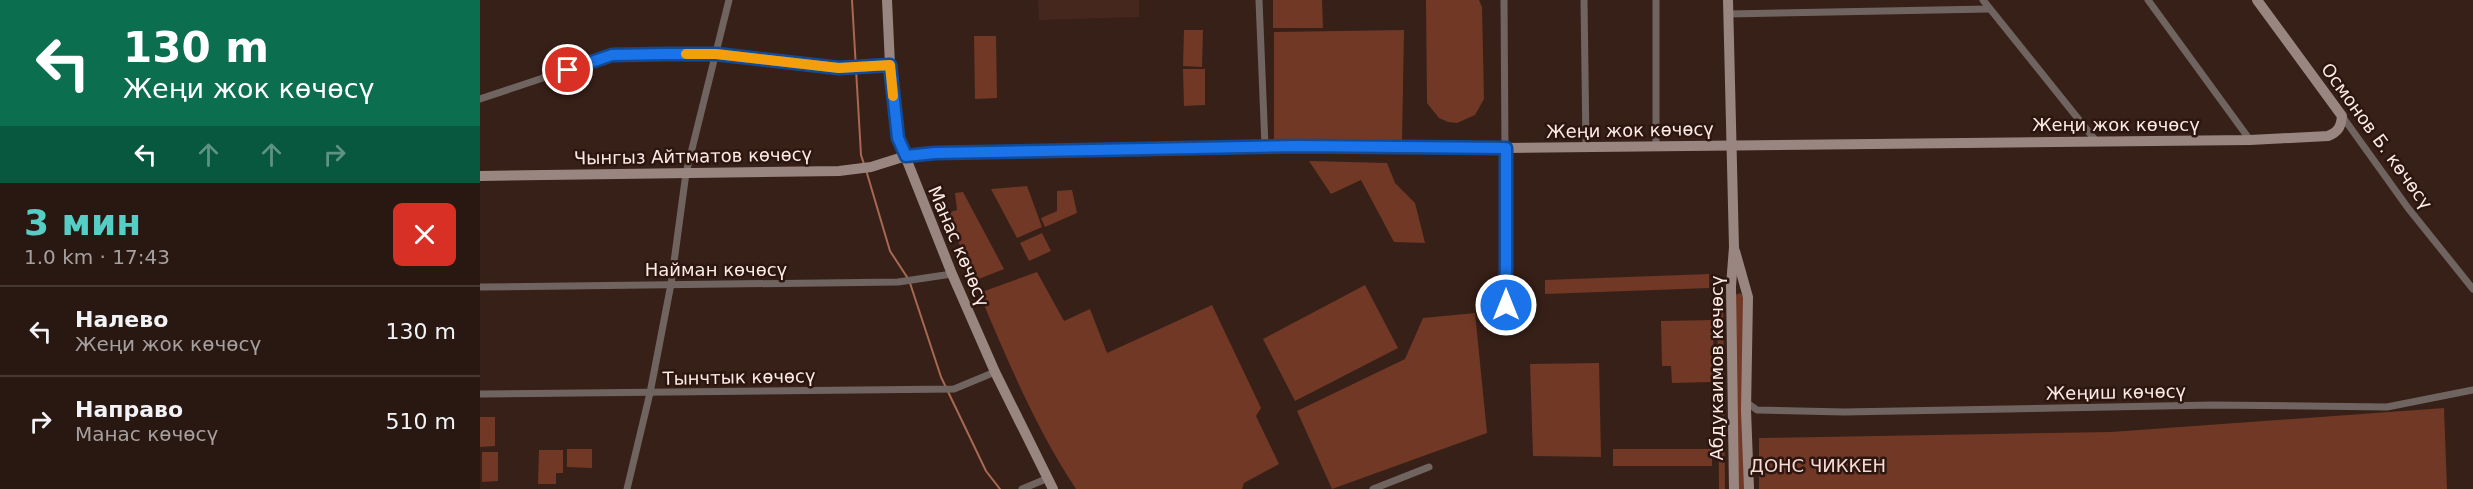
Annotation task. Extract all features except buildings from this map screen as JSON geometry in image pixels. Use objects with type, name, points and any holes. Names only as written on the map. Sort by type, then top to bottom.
[{"type":"main road","name":"Манас көчөсү","points":[[887,0],[890,65],[898,138],[952,274],[995,372],[1050,484]]},
{"type":"main road","name":"Абдукаимов көчөсү","points":[[1728,0],[1734,247],[1731,286],[1734,489]]},
{"type":"main road","name":"Осмонов Б. көчөсү","points":[[2257,0],[2342,116]]},
{"type":"main road","name":"Жеңи жок көчөсү","points":[[906,156],[944,153],[1265,146],[1506,148],[2250,140],[2328,136],[2335,133],[2341,126],[2342,116]]},
{"type":"main road","name":"Чынгыз Айтматов көчөсү","points":[[480,176],[858,169],[906,156]]},
{"type":"main road","name":"Абдукаимов көчөсү","points":[[1734,247],[1748,297],[1746,423],[1749,489]]},
{"type":"street","points":[[627,489],[650,393],[671,284],[686,173],[729,0]]},
{"type":"street","points":[[1259,0],[1265,146]]},
{"type":"street","points":[[1504,0],[1506,305]]},
{"type":"street","points":[[1584,0],[1586,146]]},
{"type":"street","points":[[1656,0],[1656,146]]},
{"type":"street","points":[[1983,0],[2096,141]]},
{"type":"street","points":[[2148,0],[2250,140]]},
{"type":"street","points":[[1728,14],[1989,9]]},
{"type":"street","points":[[480,99],[612,55],[716,54],[839,68],[890,65]]},
{"type":"street","name":"Осмонов Б. көчөсү","points":[[2342,116],[2408,208],[2473,289]]},
{"type":"street","name":"Найман көчөсү","points":[[480,286],[898,282],[952,274]]},
{"type":"street","name":"Тынчтык көчөсү","points":[[480,394],[935,390],[954,389],[995,372]]},
{"type":"street","name":"Жеңиш көчөсү","points":[[1758,410],[1844,412],[2213,405],[2387,406],[2473,390]]},
{"type":"street","points":[[1746,402],[1758,410],[1746,423]]},
{"type":"street","points":[[1373,489],[1430,467]]},
{"type":"street","points":[[1022,489],[1050,484]]},
{"type":"shaded area","points":[[1038,0],[1139,0],[1139,17],[1039,20]]},
{"type":"green space","points":[[1273,0],[1322,0],[1323,28],[1273,28]]},
{"type":"green space","points":[[1426,0],[1479,0],[1482,7],[1484,99],[1475,115],[1457,123],[1439,118],[1427,103]]},
{"type":"green space","points":[[1184,30],[1203,30],[1202,67],[1183,66]]},
{"type":"green space","points":[[1404,30],[1402,141],[1274,145],[1274,32]]},
{"type":"green space","points":[[974,36],[996,36],[997,98],[975,99]]},
{"type":"green space","points":[[1183,69],[1205,69],[1205,105],[1184,106]]},
{"type":"green space","points":[[1309,161],[1387,163],[1395,183],[1415,203],[1425,243],[1394,242],[1361,180],[1331,194]]},
{"type":"green space","points":[[1027,186],[1042,227],[1017,238],[991,189]]},
{"type":"green space","points":[[1072,190],[1077,213],[1045,227],[1041,218],[1057,211],[1057,191]]},
{"type":"green space","points":[[963,192],[1004,269],[974,281],[947,213],[957,210],[955,193]]},
{"type":"green space","points":[[1042,233],[1051,251],[1029,261],[1020,243]]},
{"type":"green space","points":[[1037,272],[1064,321],[1090,309],[1107,353],[1212,305],[1261,408],[1256,416],[1279,464],[1244,483],[1242,489],[1076,489],[1035,418],[979,293]]},
{"type":"green space","points":[[1709,274],[1709,288],[1545,294],[1545,280]]},
{"type":"green space","points":[[1365,285],[1398,348],[1295,401],[1263,339]]},
{"type":"green space","points":[[1723,292],[1725,489],[1719,489],[1717,293]]},
{"type":"green space","points":[[1740,293],[1743,296],[1745,489],[1737,489],[1735,295]]},
{"type":"green space","points":[[1475,313],[1487,433],[1332,489],[1297,411],[1405,359],[1423,318]]},
{"type":"green space","points":[[1713,320],[1714,382],[1672,383],[1671,366],[1662,366],[1661,321]]},
{"type":"green space","points":[[1599,363],[1601,457],[1533,456],[1530,364]]},
{"type":"green space","name":"ДОНС ЧИККЕН","points":[[2444,408],[2447,489],[1759,489],[1759,438],[2111,432]]},
{"type":"green space","points":[[480,417],[495,417],[495,446],[480,447]]},
{"type":"green space","points":[[567,449],[592,449],[592,468],[567,467]]},
{"type":"green space","points":[[1613,449],[1712,449],[1712,466],[1613,466]]},
{"type":"green space","points":[[539,450],[563,450],[563,473],[556,473],[556,484],[538,484]]},
{"type":"green space","points":[[482,452],[498,452],[498,481],[482,482]]},
{"type":"waterway","points":[[852,0],[861,155],[864,164]]},
{"type":"waterway","points":[[866,170],[890,251],[909,280],[941,377],[986,471],[1000,489]]},
{"type":"slow traffic","points":[[686,54],[716,54],[839,68],[890,65],[893,96]]},
{"type":"route","points":[[568,70],[612,55],[666,54],[716,54],[839,68],[890,65],[898,138],[906,156],[935,153],[1297,146],[1506,148],[1506,305]]}]
